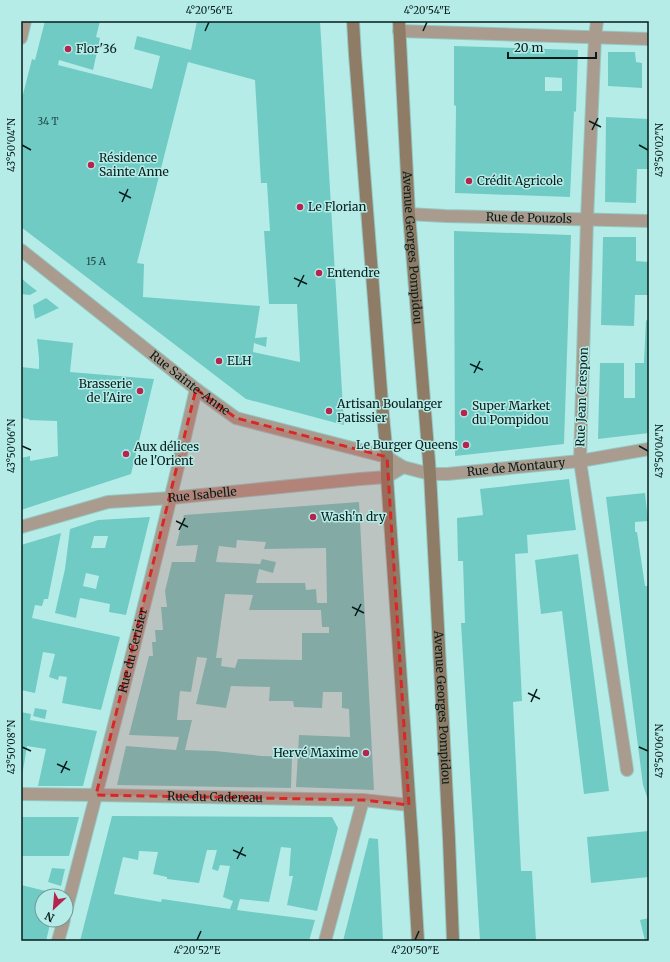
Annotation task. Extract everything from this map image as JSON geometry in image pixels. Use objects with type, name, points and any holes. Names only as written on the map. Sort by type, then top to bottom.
[{"type":"main road","points":[[353,21],[387,457],[387,477],[418,941]]},
{"type":"main road","name":"Avenue Georges Pompidou","points":[[399,26],[409,214],[430,474],[453,941]]},
{"type":"street","points":[[21,38],[25,21]]},
{"type":"street","name":"Rue Jean Crespon","points":[[597,21],[587,219],[580,461],[627,770]]},
{"type":"street","points":[[399,26],[649,39]]},
{"type":"street","name":"Rue de Pouzols","points":[[409,214],[649,221]]},
{"type":"street","name":"Rue Sainte-Anne","points":[[21,250],[196,389],[236,418],[387,457]]},
{"type":"street","name":"Rue du Cerisier","points":[[72,888],[171,498],[196,389]]},
{"type":"street","name":"Rue de Montaury","points":[[430,474],[447,474],[580,461],[649,449]]},
{"type":"street","points":[[387,457],[403,467],[430,474]]},
{"type":"street","points":[[387,477],[403,467]]},
{"type":"street","name":"Rue Isabelle","points":[[21,527],[108,502],[171,498],[387,477]]},
{"type":"street","name":"Rue du Cadereau","points":[[21,794],[363,800],[409,805]]},
{"type":"street","points":[[325,941],[363,800]]},
{"type":"street","points":[[58,941],[62,928]]},
{"type":"highlighted area","points":[[196,389],[236,418],[387,457],[409,805],[363,800],[96,795]]},
{"type":"building","points":[[45,21],[100,21],[96,37],[100,38],[93,70],[59,60],[58,65],[152,89],[160,56],[134,49],[137,36],[191,50],[197,21],[320,21],[344,425],[246,399],[21,227],[21,102],[32,59],[35,60]],"holes":[[[188,62],[255,80],[261,183],[267,183],[270,231],[264,231],[269,304],[297,304],[300,362],[253,352],[254,343],[266,347],[267,337],[255,338],[260,306],[143,297],[144,264],[137,263]]]},
{"type":"building","points":[[454,46],[578,50],[576,112],[574,111],[570,197],[455,193],[456,106],[454,105]],"holes":[[[545,77],[562,78],[562,91],[545,91]]]},
{"type":"building","points":[[608,52],[635,52],[636,62],[642,63],[642,88],[608,86]]},
{"type":"building","points":[[606,117],[649,119],[649,169],[637,169],[636,203],[605,202]]},
{"type":"building","points":[[454,231],[571,235],[564,444],[455,456]]},
{"type":"building","points":[[603,237],[636,237],[636,261],[649,262],[649,295],[635,295],[634,326],[601,325]]},
{"type":"building","points":[[21,278],[37,291],[30,295],[21,294]]},
{"type":"building","points":[[46,298],[59,308],[35,319],[33,305]]},
{"type":"building","points":[[646,320],[649,321],[649,433],[598,439],[600,363],[624,363],[624,398],[635,398],[635,363],[644,363]]},
{"type":"building","points":[[37,339],[73,343],[70,372],[154,379],[131,474],[21,510],[21,458],[30,456],[30,461],[58,456],[57,421],[29,420],[21,418],[21,367],[39,369]]},
{"type":"building","points":[[569,479],[576,530],[527,535],[528,553],[515,554],[522,701],[513,702],[521,871],[532,871],[536,941],[480,941],[461,623],[465,623],[463,561],[458,561],[457,518],[483,515],[480,489]]},
{"type":"building","points":[[645,493],[648,521],[635,522],[635,532],[637,532],[645,586],[649,586],[649,803],[643,785],[606,497]]},
{"type":"building","points":[[359,502],[374,790],[296,787],[299,735],[350,737],[349,709],[342,708],[342,692],[323,692],[322,708],[294,707],[293,701],[269,701],[270,687],[231,686],[226,708],[196,704],[207,658],[197,657],[191,692],[180,691],[177,720],[192,720],[185,750],[292,757],[291,788],[117,785],[126,746],[176,750],[179,737],[129,735],[149,656],[153,656],[152,642],[156,642],[155,630],[163,630],[161,607],[167,607],[165,591],[172,562],[195,562],[198,545],[176,546],[184,515]],"holes":[[[237,540],[266,542],[264,549],[326,548],[327,603],[317,603],[316,589],[306,590],[305,583],[256,583],[259,569],[273,573],[276,562],[262,559],[260,564],[216,562],[219,546],[236,548]],[[225,594],[253,595],[249,610],[321,610],[322,627],[329,627],[329,633],[302,633],[302,660],[238,659],[235,668],[221,666],[222,658],[216,658]]]},
{"type":"building","points":[[150,517],[126,615],[109,612],[110,604],[80,598],[76,618],[55,613],[65,569],[70,529],[98,520]],"holes":[[[94,536],[108,536],[105,548],[91,548]],[[86,573],[99,576],[96,589],[83,586]]]},
{"type":"building","points":[[61,533],[48,599],[44,599],[42,606],[35,605],[32,618],[120,637],[101,710],[62,703],[67,677],[59,676],[58,680],[49,677],[55,654],[43,652],[35,693],[21,690],[21,545]]},
{"type":"building","points":[[578,554],[609,791],[584,794],[562,611],[541,614],[535,560]]},
{"type":"building","points":[[35,708],[47,710],[45,719],[33,716]]},
{"type":"building","points":[[21,712],[31,714],[30,720],[97,731],[83,786],[38,786],[46,749],[27,746],[21,776]]},
{"type":"building","points":[[112,816],[332,817],[338,828],[317,911],[287,905],[293,876],[289,876],[291,848],[281,847],[269,902],[240,899],[237,910],[315,920],[309,941],[80,941]],"holes":[[[207,850],[217,850],[212,869],[218,871],[220,865],[230,866],[223,897],[233,901],[230,909],[162,899],[161,902],[114,894],[123,857],[138,860],[139,851],[158,852],[153,874],[167,877],[167,879],[199,883]]]},
{"type":"building","points":[[21,817],[79,817],[69,856],[21,856]]},
{"type":"building","points":[[649,831],[649,877],[591,883],[587,837]]},
{"type":"building","points":[[369,838],[378,839],[383,941],[343,941]]},
{"type":"building","points":[[52,868],[65,869],[61,886],[48,882]]},
{"type":"building","points":[[21,885],[34,888],[34,928],[49,928],[46,941],[21,941]]},
{"type":"building","points":[[649,918],[649,941],[645,941],[640,920]]},
{"type":"place","name":"Flor'36","points":[[68,49]]},
{"type":"place","name":"Résidence Sainte Anne","points":[[91,165]]},
{"type":"place","name":"Crédit Agricole","points":[[469,181]]},
{"type":"place","name":"Le Florian","points":[[300,207]]},
{"type":"place","name":"Entendre","points":[[319,273]]},
{"type":"place","name":"ELH","points":[[219,361]]},
{"type":"place","name":"Brasserie de l'Aire","points":[[140,391]]},
{"type":"place","name":"Artisan Boulanger Patissier","points":[[329,411]]},
{"type":"place","name":"Super Market du Pompidou","points":[[464,413]]},
{"type":"place","name":"Le Burger Queens","points":[[466,445]]},
{"type":"place","name":"Aux délices de l'Orient","points":[[126,454]]},
{"type":"place","name":"Wash'n dry","points":[[313,517]]},
{"type":"place","name":"Hervé Maxime","points":[[366,753]]}]
